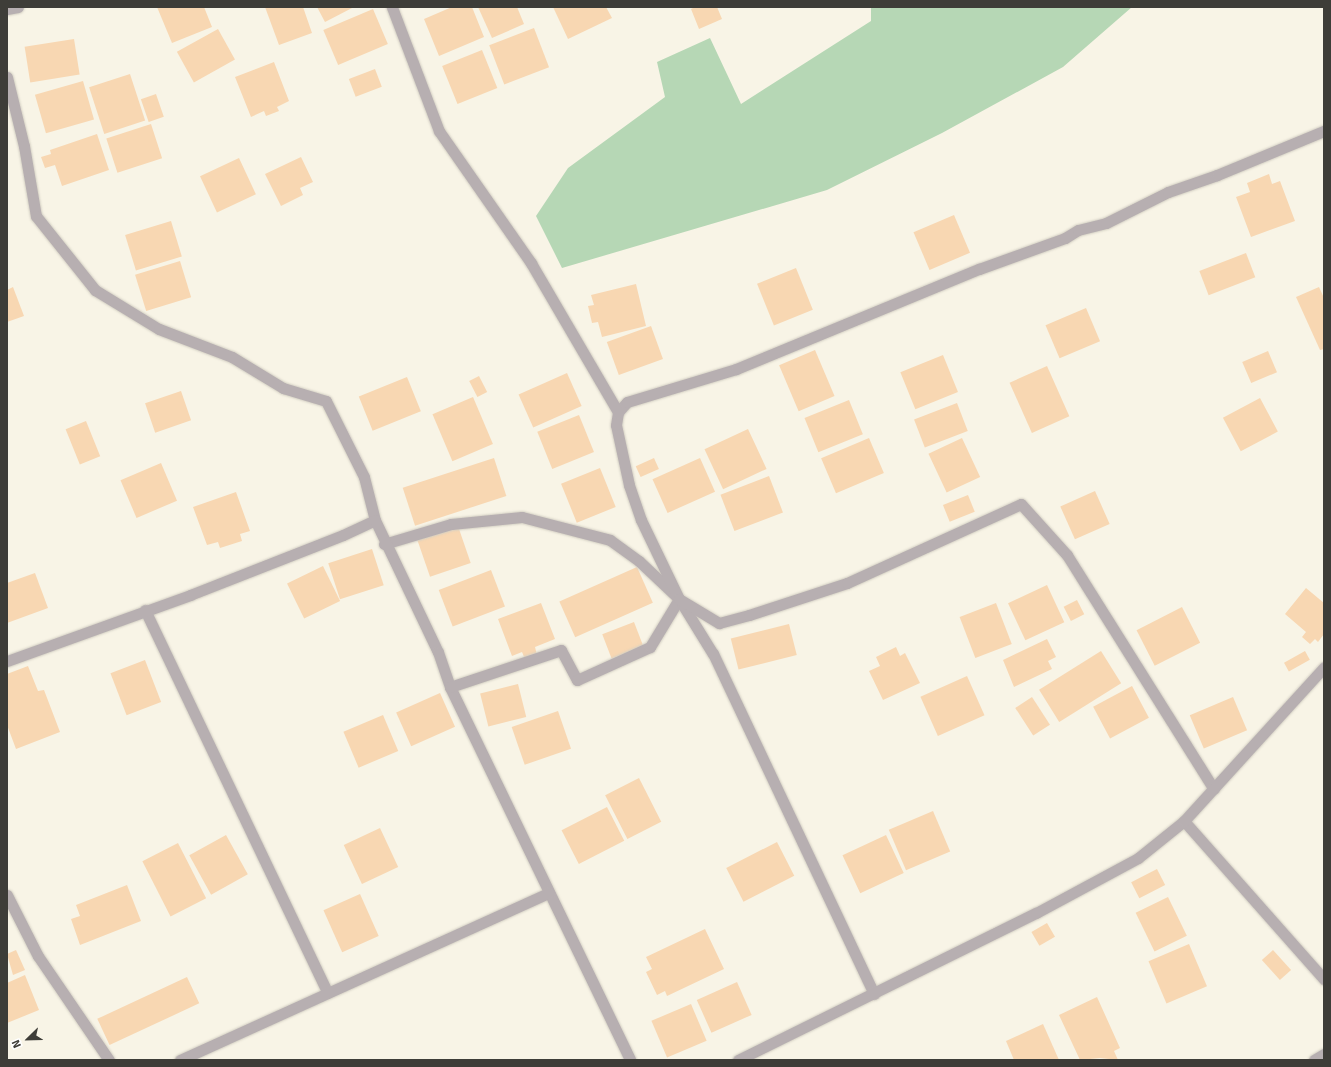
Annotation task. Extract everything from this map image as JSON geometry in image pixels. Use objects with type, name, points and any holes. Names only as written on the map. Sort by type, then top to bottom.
[{"type":"street","points":[[392,7],[439,131],[531,263],[618,412]]},
{"type":"street","points":[[7,77],[24,146],[36,216],[95,290],[159,328],[232,357],[283,388],[326,401],[364,477],[375,520],[384,544],[438,652],[450,687],[630,1060]]},
{"type":"street","points":[[874,994],[713,654],[679,599],[641,520],[629,486],[616,425],[618,412],[627,402],[736,369],[979,269],[1065,238],[1078,230],[1106,223],[1168,192],[1239,167],[1324,131]]},
{"type":"street","points":[[384,544],[451,524],[522,517],[610,540],[639,561],[679,599],[719,623],[847,583],[1021,504],[1067,555],[1214,789]]},
{"type":"street","points":[[7,661],[343,536],[375,520]]},
{"type":"street","points":[[450,687],[561,650],[577,680],[650,647],[679,599]]},
{"type":"street","points":[[145,610],[328,994]]},
{"type":"street","points":[[738,1060],[1036,913],[1138,858],[1184,821],[1324,667]]},
{"type":"street","points":[[1184,821],[1324,979]]},
{"type":"street","points":[[180,1060],[549,893]]},
{"type":"street","points":[[7,895],[38,956],[108,1060]]},
{"type":"street","points":[[1314,1060],[1324,1054]]},
{"type":"green space","points":[[871,7],[1132,7],[1063,67],[942,133],[827,190],[562,268],[536,216],[568,168],[665,97],[657,62],[710,38],[741,104],[871,21]]},
{"type":"building","points":[[157,7],[204,7],[212,27],[172,43]]},
{"type":"building","points":[[265,7],[303,7],[312,33],[279,45]]},
{"type":"building","points":[[317,7],[354,7],[325,22]]},
{"type":"building","points":[[452,7],[472,7],[484,37],[439,56],[424,19]]},
{"type":"building","points":[[478,7],[517,7],[524,24],[492,38]]},
{"type":"building","points":[[553,7],[606,7],[612,18],[568,39]]},
{"type":"building","points":[[695,7],[717,7],[722,19],[699,29],[691,9]]},
{"type":"building","points":[[373,9],[388,44],[338,65],[323,30]]},
{"type":"building","points":[[534,28],[549,67],[504,84],[489,45]]},
{"type":"building","points":[[218,29],[235,60],[194,82],[177,52]]},
{"type":"building","points":[[74,39],[80,75],[30,82],[25,47]]},
{"type":"building","points":[[482,50],[497,88],[457,104],[442,66]]},
{"type":"building","points":[[274,62],[289,101],[277,107],[279,111],[266,116],[264,111],[251,117],[235,77]]},
{"type":"building","points":[[375,69],[382,87],[356,97],[349,79]]},
{"type":"building","points":[[130,74],[145,121],[104,134],[89,87]]},
{"type":"building","points":[[83,81],[94,119],[46,133],[35,95]]},
{"type":"building","points":[[156,94],[164,117],[149,122],[141,99]]},
{"type":"building","points":[[151,124],[162,158],[117,173],[106,139]]},
{"type":"building","points":[[97,134],[109,170],[62,186],[55,165],[45,168],[41,157],[51,154],[50,150]]},
{"type":"building","points":[[301,157],[313,182],[300,188],[303,195],[281,206],[265,174]]},
{"type":"building","points":[[239,158],[256,194],[217,212],[200,176]]},
{"type":"building","points":[[1269,174],[1272,184],[1280,181],[1295,221],[1251,237],[1236,197],[1250,192],[1247,183]]},
{"type":"building","points":[[954,215],[970,253],[930,270],[913,232]]},
{"type":"building","points":[[171,221],[182,256],[136,270],[125,235]]},
{"type":"building","points":[[1246,253],[1255,277],[1209,295],[1199,271]]},
{"type":"building","points":[[180,261],[191,297],[146,311],[135,275]]},
{"type":"building","points":[[796,268],[813,310],[774,325],[757,284]]},
{"type":"building","points":[[636,284],[646,326],[602,337],[598,322],[592,323],[588,306],[594,305],[591,295]]},
{"type":"building","points":[[13,287],[24,316],[7,322],[7,290]]},
{"type":"building","points":[[1319,287],[1324,298],[1324,349],[1320,350],[1296,297]]},
{"type":"building","points":[[1086,308],[1100,341],[1060,358],[1045,325]]},
{"type":"building","points":[[651,326],[663,359],[619,375],[607,342]]},
{"type":"building","points":[[815,350],[835,396],[799,411],[779,365]]},
{"type":"building","points":[[1268,351],[1277,372],[1251,383],[1242,362]]},
{"type":"building","points":[[943,355],[958,392],[915,409],[900,372]]},
{"type":"building","points":[[1047,366],[1069,416],[1032,433],[1010,383]]},
{"type":"building","points":[[567,373],[582,406],[533,427],[519,395]]},
{"type":"building","points":[[479,376],[487,392],[477,397],[469,381]]},
{"type":"building","points":[[407,377],[421,411],[373,431],[359,396]]},
{"type":"building","points":[[181,391],[191,420],[155,433],[145,403]]},
{"type":"building","points":[[473,397],[493,444],[452,461],[432,414]]},
{"type":"building","points":[[1260,398],[1278,432],[1241,451],[1223,418]]},
{"type":"building","points":[[849,400],[863,434],[818,452],[804,418]]},
{"type":"building","points":[[957,403],[968,431],[925,447],[914,419]]},
{"type":"building","points":[[579,415],[594,452],[552,469],[537,432]]},
{"type":"building","points":[[86,421],[100,456],[80,464],[66,429]]},
{"type":"building","points":[[748,429],[767,469],[723,489],[704,449]]},
{"type":"building","points":[[869,438],[884,473],[836,493],[821,458]]},
{"type":"building","points":[[962,438],[980,477],[947,493],[928,454]]},
{"type":"building","points":[[494,458],[506,496],[415,526],[403,488]]},
{"type":"building","points":[[654,458],[659,469],[641,477],[636,466]]},
{"type":"building","points":[[700,458],[715,492],[668,513],[652,479]]},
{"type":"building","points":[[161,463],[177,501],[137,518],[120,480]]},
{"type":"building","points":[[600,468],[616,507],[577,523],[561,484]]},
{"type":"building","points":[[769,476],[783,512],[734,531],[720,495]]},
{"type":"building","points":[[1095,491],[1110,524],[1075,539],[1060,506]]},
{"type":"building","points":[[236,492],[250,531],[240,534],[242,541],[220,548],[218,542],[207,545],[193,507]]},
{"type":"building","points":[[968,495],[975,512],[950,522],[943,505]]},
{"type":"building","points":[[458,526],[471,563],[430,577],[417,540]]},
{"type":"building","points":[[372,549],[384,585],[340,599],[328,563]]},
{"type":"building","points":[[323,566],[340,601],[304,619],[287,584]]},
{"type":"building","points":[[637,567],[653,603],[575,637],[559,602]]},
{"type":"building","points":[[491,570],[505,606],[453,626],[439,590]]},
{"type":"building","points":[[35,573],[48,608],[7,623],[7,583]]},
{"type":"building","points":[[1047,585],[1064,622],[1025,640],[1008,603]]},
{"type":"building","points":[[1306,588],[1324,603],[1324,634],[1318,642],[1315,639],[1310,644],[1302,637],[1306,632],[1285,614]]},
{"type":"building","points":[[1077,600],[1084,614],[1071,621],[1064,607]]},
{"type":"building","points":[[541,603],[555,639],[535,647],[537,655],[525,659],[522,652],[512,656],[498,619]]},
{"type":"building","points":[[996,603],[1012,644],[975,658],[960,617]]},
{"type":"building","points":[[1182,607],[1200,643],[1155,666],[1137,630]]},
{"type":"building","points":[[634,622],[643,646],[612,658],[602,634]]},
{"type":"building","points":[[789,624],[797,655],[739,670],[731,639]]},
{"type":"building","points":[[1047,639],[1056,657],[1048,661],[1052,669],[1014,687],[1003,660]]},
{"type":"building","points":[[896,647],[900,656],[905,653],[920,683],[883,700],[869,671],[880,666],[876,657]]},
{"type":"building","points":[[1101,651],[1121,683],[1059,722],[1039,690]]},
{"type":"building","points":[[1305,651],[1310,660],[1289,671],[1284,663]]},
{"type":"building","points":[[145,660],[161,702],[127,715],[110,673]]},
{"type":"building","points":[[28,666],[38,691],[44,690],[60,732],[16,749],[7,725],[7,674]]},
{"type":"building","points":[[967,676],[984,715],[938,736],[920,697]]},
{"type":"building","points":[[518,684],[526,717],[488,726],[480,693]]},
{"type":"building","points":[[1132,686],[1149,718],[1110,738],[1093,707]]},
{"type":"building","points":[[440,693],[455,727],[411,746],[396,713]]},
{"type":"building","points":[[1032,697],[1050,725],[1033,736],[1015,708]]},
{"type":"building","points":[[1233,697],[1247,730],[1204,749],[1190,715]]},
{"type":"building","points":[[558,711],[571,749],[525,765],[512,727]]},
{"type":"building","points":[[383,715],[398,751],[359,768],[343,732]]},
{"type":"building","points":[[639,778],[661,822],[627,839],[605,795]]},
{"type":"building","points":[[607,807],[624,841],[579,864],[562,830]]},
{"type":"building","points":[[933,811],[950,852],[906,870],[889,830]]},
{"type":"building","points":[[380,828],[398,867],[362,884],[344,845]]},
{"type":"building","points":[[226,835],[248,874],[211,895],[189,855]]},
{"type":"building","points":[[886,835],[904,873],[860,893],[842,855]]},
{"type":"building","points":[[777,842],[794,876],[743,902],[726,868]]},
{"type":"building","points":[[178,843],[206,898],[171,916],[142,861]]},
{"type":"building","points":[[1157,869],[1165,885],[1139,898],[1131,882]]},
{"type":"building","points":[[127,885],[141,921],[80,945],[71,919],[80,916],[76,905]]},
{"type":"building","points":[[360,894],[379,936],[342,952],[323,910]]},
{"type":"building","points":[[1168,897],[1187,936],[1154,951],[1136,913]]},
{"type":"building","points":[[1047,923],[1055,937],[1039,946],[1031,932]]},
{"type":"building","points":[[705,929],[724,969],[667,996],[665,991],[657,995],[646,972],[652,969],[646,957]]},
{"type":"building","points":[[1189,944],[1207,986],[1166,1004],[1148,961]]},
{"type":"building","points":[[16,950],[25,970],[13,975],[7,954]]},
{"type":"building","points":[[1273,950],[1291,970],[1280,980],[1262,960]]},
{"type":"building","points":[[25,975],[39,1010],[7,1023],[7,983]]},
{"type":"building","points":[[187,977],[199,1003],[110,1045],[97,1019]]},
{"type":"building","points":[[737,982],[752,1015],[711,1033],[697,1000]]},
{"type":"building","points":[[1097,997],[1120,1048],[1114,1051],[1118,1060],[1100,1058],[1080,1060],[1059,1015]]},
{"type":"building","points":[[691,1004],[707,1041],[667,1058],[651,1021]]},
{"type":"building","points":[[1043,1024],[1059,1060],[1014,1060],[1006,1041]]}]
